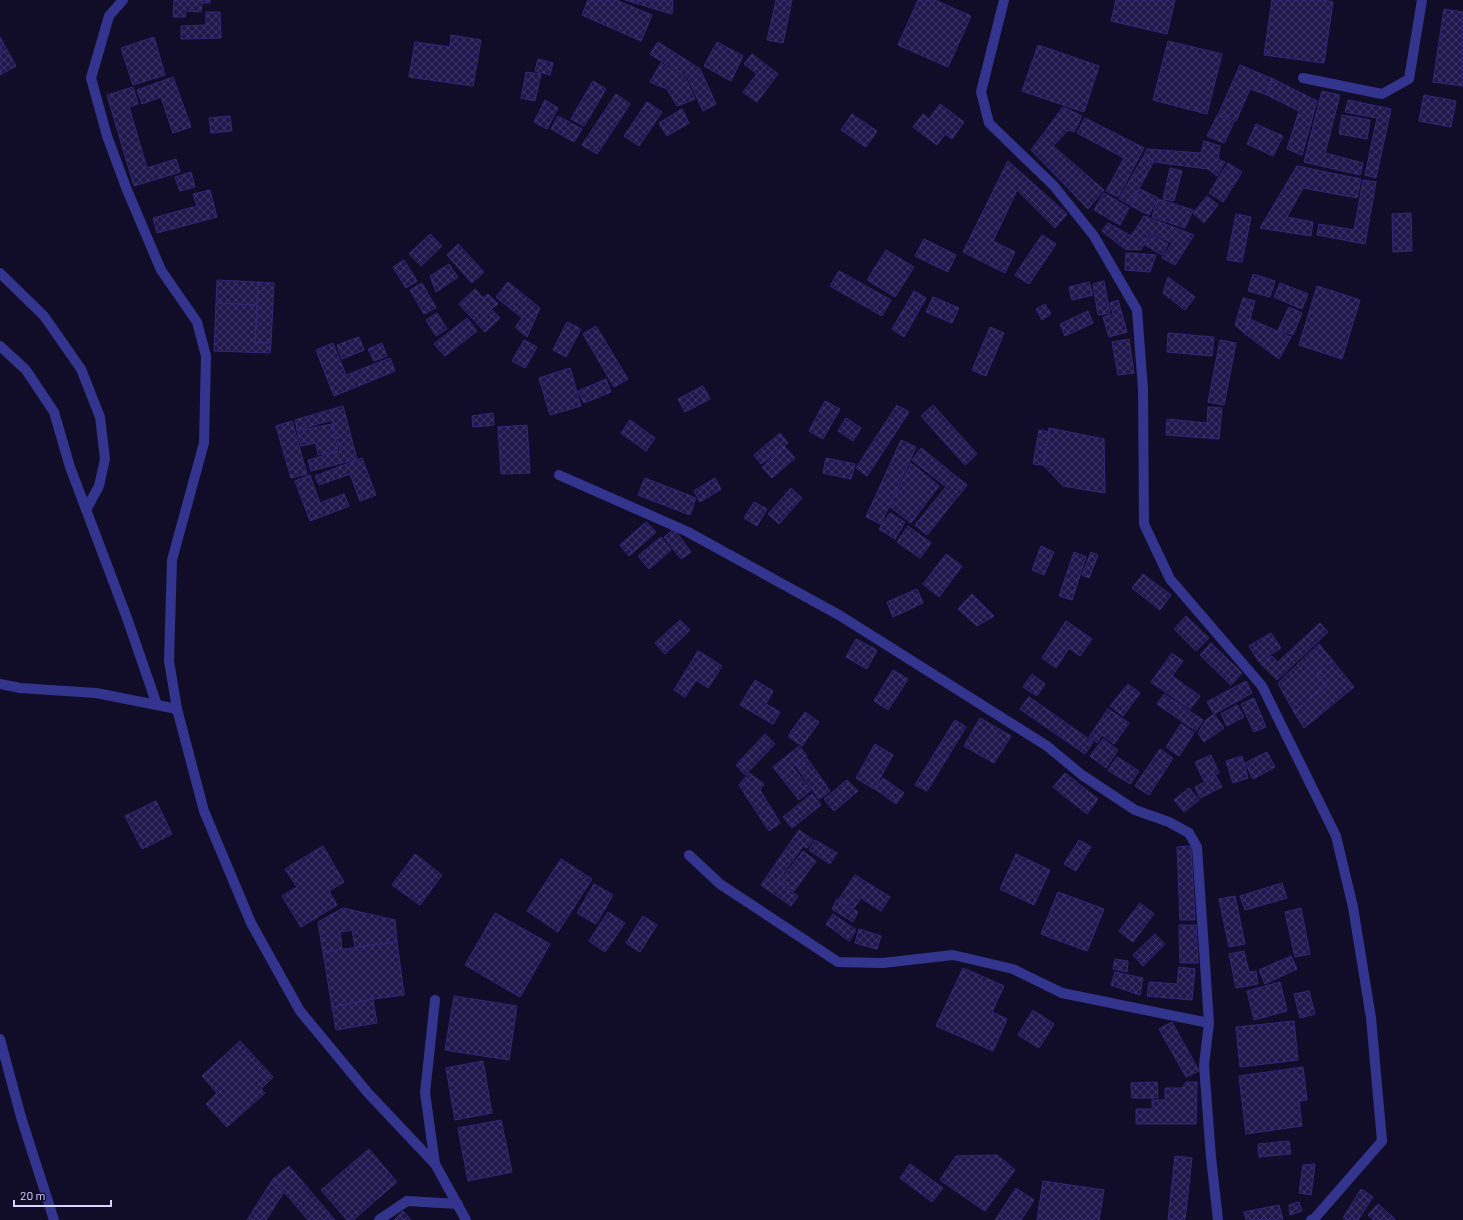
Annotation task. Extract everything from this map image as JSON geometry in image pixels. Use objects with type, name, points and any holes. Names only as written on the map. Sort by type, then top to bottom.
[{"type":"street","points":[[123,0],[109,16],[91,78],[107,136],[126,190],[161,270],[197,322],[206,356],[204,444],[172,560],[169,660],[177,709],[204,811],[251,923],[300,1011],[368,1093],[435,1164],[466,1220]]},
{"type":"street","points":[[1004,0],[981,92],[989,123],[1054,186],[1094,236],[1137,310],[1143,389],[1144,524],[1170,579],[1262,686],[1336,836],[1353,907],[1371,1018],[1382,1140],[1314,1219],[1311,1220]]},
{"type":"street","points":[[1303,78],[1382,94],[1409,79],[1422,0]]},
{"type":"street","points":[[0,273],[49,322],[81,369],[100,417],[105,459],[99,486],[86,510]]},
{"type":"street","points":[[0,346],[26,370],[54,412],[70,467],[127,618],[157,705]]},
{"type":"street","points":[[559,475],[686,531],[838,615],[1047,746],[1082,775],[1135,810],[1169,822],[1189,833],[1197,847],[1209,1023],[1204,1065],[1211,1157],[1218,1220]]},
{"type":"street","points":[[0,684],[20,688],[96,694],[177,709]]},
{"type":"street","points":[[689,855],[720,884],[838,962],[883,962],[953,955],[1013,969],[1062,993],[1209,1023]]},
{"type":"street","points":[[435,1000],[425,1093],[435,1164]]},
{"type":"street","points":[[0,1039],[21,1117],[54,1220]]},
{"type":"street","points":[[378,1220],[406,1202],[458,1204]]},
{"type":"building","points":[[174,0],[210,0],[210,3],[202,3],[201,12],[186,11],[185,17],[173,17]]},
{"type":"building","points":[[588,0],[616,0],[652,15],[641,41],[582,15]]},
{"type":"building","points":[[625,0],[673,0],[672,14]]},
{"type":"building","points":[[776,0],[792,0],[783,43],[767,40]]},
{"type":"building","points":[[918,0],[935,0],[971,16],[948,67],[898,45]]},
{"type":"building","points":[[1116,0],[1175,0],[1167,34],[1111,21]]},
{"type":"building","points":[[1272,0],[1323,0],[1333,2],[1324,63],[1264,55]]},
{"type":"building","points":[[1444,9],[1463,12],[1463,86],[1433,82]]},
{"type":"building","points":[[206,12],[220,12],[221,38],[181,39],[181,26],[206,25]]},
{"type":"building","points":[[451,35],[481,40],[473,86],[409,77],[415,42],[450,47]]},
{"type":"building","points":[[0,37],[16,66],[0,75]]},
{"type":"building","points":[[154,37],[165,75],[133,85],[121,48]]},
{"type":"building","points":[[1168,41],[1222,54],[1207,114],[1153,100]]},
{"type":"building","points":[[658,42],[700,69],[716,104],[703,111],[688,78],[650,54]]},
{"type":"building","points":[[717,42],[743,56],[731,81],[704,66]]},
{"type":"building","points":[[1038,45],[1099,66],[1084,112],[1022,91]]},
{"type":"building","points":[[752,54],[778,74],[757,102],[743,92],[757,74],[744,64]]},
{"type":"building","points":[[538,59],[553,63],[550,75],[535,71]]},
{"type":"building","points":[[661,63],[686,79],[695,99],[677,106],[667,89],[650,82]]},
{"type":"building","points":[[1240,65],[1273,79],[1267,95],[1250,89],[1236,121],[1219,113]]},
{"type":"building","points":[[526,72],[541,74],[535,101],[521,98]]},
{"type":"building","points":[[173,77],[191,127],[173,133],[161,97],[142,104],[137,90]]},
{"type":"building","points":[[1273,79],[1317,101],[1302,155],[1287,149],[1299,111],[1267,95]]},
{"type":"building","points":[[593,81],[606,89],[584,126],[571,119]]},
{"type":"building","points":[[133,87],[138,104],[129,107],[147,168],[176,159],[180,172],[134,186],[107,95]]},
{"type":"building","points":[[1322,91],[1340,95],[1325,153],[1363,163],[1360,175],[1304,162]]},
{"type":"building","points":[[616,94],[630,104],[597,154],[582,145]]},
{"type":"building","points":[[1424,95],[1456,101],[1451,127],[1419,121]]},
{"type":"building","points":[[545,100],[558,108],[547,129],[534,122]]},
{"type":"building","points":[[1348,100],[1391,109],[1376,178],[1365,175],[1377,118],[1345,112]]},
{"type":"building","points":[[647,102],[662,112],[639,146],[624,136]]},
{"type":"building","points":[[940,104],[964,122],[952,139],[945,134],[937,145],[913,127],[923,114],[929,119]]},
{"type":"building","points":[[1063,107],[1082,116],[1074,132],[1068,130],[1053,146],[1104,190],[1088,209],[1031,150]]},
{"type":"building","points":[[682,109],[689,123],[667,136],[659,123]]},
{"type":"building","points":[[852,114],[877,131],[866,147],[841,130]]},
{"type":"building","points":[[1218,114],[1234,122],[1224,143],[1207,136]]},
{"type":"building","points":[[1342,115],[1370,120],[1367,139],[1339,134]]},
{"type":"building","points":[[230,116],[232,131],[211,133],[209,118]]},
{"type":"building","points":[[558,116],[582,129],[574,142],[551,129]]},
{"type":"building","points":[[1085,118],[1144,148],[1118,197],[1106,191],[1124,158],[1077,133]]},
{"type":"building","points":[[1256,124],[1283,136],[1273,156],[1247,144]]},
{"type":"building","points":[[1204,141],[1220,146],[1218,159],[1225,162],[1217,176],[1208,169],[1154,162],[1144,156],[1147,149],[1201,153]]},
{"type":"building","points":[[1143,157],[1153,163],[1130,205],[1119,199]]},
{"type":"building","points":[[1008,161],[1067,214],[1055,228],[1017,190],[993,241],[1015,252],[1005,273],[963,252]]},
{"type":"building","points":[[1228,163],[1242,172],[1223,202],[1209,193]]},
{"type":"building","points":[[1297,166],[1361,179],[1357,198],[1303,188],[1287,217],[1313,222],[1311,236],[1260,228]]},
{"type":"building","points":[[1170,168],[1182,171],[1174,201],[1163,199]]},
{"type":"building","points":[[191,172],[195,187],[180,191],[175,177]]},
{"type":"building","points":[[1363,180],[1376,182],[1365,244],[1317,235],[1319,224],[1354,230]]},
{"type":"building","points":[[1140,189],[1158,198],[1149,215],[1131,206]]},
{"type":"building","points":[[210,190],[217,217],[157,233],[153,218],[197,206],[193,194]]},
{"type":"building","points":[[1104,193],[1129,208],[1120,225],[1094,210]]},
{"type":"building","points":[[1207,196],[1218,205],[1204,223],[1193,213]]},
{"type":"building","points":[[1158,199],[1193,210],[1185,228],[1152,217]]},
{"type":"building","points":[[1411,213],[1412,251],[1393,252],[1392,214]]},
{"type":"building","points":[[1236,214],[1251,217],[1242,262],[1227,260]]},
{"type":"building","points":[[1144,216],[1194,235],[1175,265],[1162,258],[1172,243],[1150,232],[1141,250],[1125,249],[1102,231],[1108,223],[1131,236]]},
{"type":"building","points":[[430,234],[442,246],[421,266],[409,254]]},
{"type":"building","points":[[1151,234],[1168,244],[1162,255],[1145,245]]},
{"type":"building","points":[[1042,235],[1056,244],[1029,284],[1015,275]]},
{"type":"building","points":[[924,239],[956,255],[948,272],[915,256]]},
{"type":"building","points":[[458,244],[484,272],[472,283],[447,255]]},
{"type":"building","points":[[886,250],[914,267],[895,297],[867,280]]},
{"type":"building","points":[[1126,253],[1156,255],[1150,272],[1125,270]]},
{"type":"building","points":[[404,260],[417,281],[406,288],[393,267]]},
{"type":"building","points":[[449,264],[458,277],[436,292],[430,276]]},
{"type":"building","points":[[839,271],[891,300],[882,316],[830,286]]},
{"type":"building","points":[[1253,274],[1275,281],[1270,297],[1248,291]]},
{"type":"building","points":[[1168,277],[1195,297],[1185,310],[1163,293]]},
{"type":"building","points":[[217,280],[258,282],[257,305],[216,303]]},
{"type":"building","points":[[1104,281],[1110,313],[1098,315],[1093,284]]},
{"type":"building","points":[[258,282],[274,283],[271,343],[255,343]]},
{"type":"building","points":[[508,282],[540,308],[527,337],[515,327],[522,318],[496,297]]},
{"type":"building","points":[[1089,282],[1093,295],[1072,300],[1069,287]]},
{"type":"building","points":[[422,283],[436,308],[424,314],[410,290]]},
{"type":"building","points":[[1280,283],[1308,294],[1302,309],[1274,297]]},
{"type":"building","points":[[1317,286],[1360,300],[1342,359],[1299,345]]},
{"type":"building","points":[[475,289],[483,298],[488,294],[498,304],[491,309],[500,318],[485,332],[459,304]]},
{"type":"building","points":[[914,291],[926,298],[904,337],[892,329]]},
{"type":"building","points":[[933,297],[959,308],[952,323],[926,312]]},
{"type":"building","points":[[1243,298],[1255,301],[1244,333],[1235,325]]},
{"type":"building","points":[[1118,300],[1127,332],[1109,337],[1103,317],[1113,314],[1110,303]]},
{"type":"building","points":[[216,303],[257,305],[255,343],[271,343],[270,353],[214,351]]},
{"type":"building","points":[[1045,304],[1051,314],[1042,320],[1036,309]]},
{"type":"building","points":[[1289,307],[1302,313],[1293,335],[1278,330]]},
{"type":"building","points":[[1088,311],[1093,323],[1065,336],[1060,324]]},
{"type":"building","points":[[437,313],[447,329],[436,336],[426,320]]},
{"type":"building","points":[[467,318],[477,331],[445,356],[434,344]]},
{"type":"building","points":[[1250,319],[1291,337],[1279,359],[1244,333]]},
{"type":"building","points":[[567,322],[581,329],[566,357],[553,350]]},
{"type":"building","points":[[596,326],[628,379],[614,387],[583,334]]},
{"type":"building","points":[[990,327],[1004,333],[986,376],[972,370]]},
{"type":"building","points":[[1168,333],[1214,337],[1212,356],[1167,352]]},
{"type":"building","points":[[359,337],[364,350],[342,359],[337,345]]},
{"type":"building","points":[[1129,339],[1134,373],[1118,375],[1112,342]]},
{"type":"building","points":[[524,340],[537,347],[525,368],[512,361]]},
{"type":"building","points":[[1220,340],[1236,343],[1224,405],[1208,402]]},
{"type":"building","points":[[333,343],[346,375],[390,358],[395,371],[334,396],[316,350]]},
{"type":"building","points":[[382,343],[387,356],[374,361],[368,349]]},
{"type":"building","points":[[570,368],[581,406],[550,415],[539,378]]},
{"type":"building","points":[[606,379],[611,392],[584,403],[578,391]]},
{"type":"building","points":[[703,386],[710,399],[685,412],[678,399]]},
{"type":"building","points":[[825,401],[840,409],[823,439],[809,431]]},
{"type":"building","points":[[897,405],[909,412],[867,476],[856,468]]},
{"type":"building","points":[[933,405],[977,454],[965,465],[921,416]]},
{"type":"building","points":[[343,406],[357,459],[311,471],[308,460],[340,451],[332,420],[297,430],[295,420]]},
{"type":"building","points":[[1208,407],[1222,408],[1219,439],[1166,435],[1167,419],[1207,423]]},
{"type":"building","points":[[493,413],[494,425],[473,427],[472,416]]},
{"type":"building","points":[[846,418],[861,428],[853,441],[838,431]]},
{"type":"building","points":[[630,420],[655,438],[646,451],[621,433]]},
{"type":"building","points":[[292,421],[307,474],[291,478],[276,426]]},
{"type":"building","points":[[332,424],[338,451],[318,455],[316,443],[301,446],[297,431]]},
{"type":"building","points":[[527,425],[530,473],[501,474],[498,427]]},
{"type":"building","points":[[1049,428],[1104,439],[1105,493],[1063,486],[1043,465]]},
{"type":"building","points":[[1039,430],[1049,432],[1043,465],[1033,464]]},
{"type":"building","points":[[780,433],[788,443],[761,464],[754,455]]},
{"type":"building","points":[[901,440],[916,447],[881,524],[866,517]]},
{"type":"building","points":[[784,446],[795,458],[772,478],[762,467]]},
{"type":"building","points":[[921,448],[967,485],[927,535],[915,525],[946,487],[912,460]]},
{"type":"building","points":[[362,458],[376,495],[360,501],[350,474],[319,485],[315,476]]},
{"type":"building","points":[[826,458],[855,464],[851,479],[823,473]]},
{"type":"building","points":[[911,463],[939,486],[911,523],[890,507]]},
{"type":"building","points":[[310,475],[320,503],[344,494],[349,506],[310,521],[295,481]]},
{"type":"building","points":[[645,478],[696,498],[690,515],[638,495]]},
{"type":"building","points":[[715,478],[721,489],[700,502],[694,491]]},
{"type":"building","points":[[791,488],[802,498],[779,524],[768,514]]},
{"type":"building","points":[[754,502],[767,509],[757,526],[744,518]]},
{"type":"building","points":[[890,513],[905,522],[895,539],[879,529]]},
{"type":"building","points":[[646,522],[656,532],[629,556],[620,545]]},
{"type":"building","points":[[908,526],[931,543],[920,558],[897,542]]},
{"type":"building","points":[[674,529],[691,552],[681,559],[664,537]]},
{"type":"building","points":[[661,537],[671,550],[649,569],[638,556]]},
{"type":"building","points":[[1041,546],[1054,552],[1044,575],[1032,570]]},
{"type":"building","points":[[1074,552],[1086,557],[1072,600],[1059,596]]},
{"type":"building","points":[[1091,552],[1098,555],[1089,578],[1082,575]]},
{"type":"building","points":[[946,554],[962,566],[939,597],[923,584]]},
{"type":"building","points":[[1143,574],[1171,595],[1160,610],[1132,588]]},
{"type":"building","points":[[917,589],[923,603],[893,617],[887,602]]},
{"type":"building","points":[[972,594],[994,616],[977,626],[958,609]]},
{"type":"building","points":[[1186,616],[1209,638],[1196,651],[1174,629]]},
{"type":"building","points":[[680,620],[690,630],[665,654],[655,643]]},
{"type":"building","points":[[1066,621],[1092,639],[1080,656],[1069,648],[1056,668],[1042,658]]},
{"type":"building","points":[[1320,623],[1328,632],[1277,680],[1260,663],[1272,656],[1278,662]]},
{"type":"building","points":[[1271,633],[1281,648],[1259,662],[1249,646]]},
{"type":"building","points":[[856,639],[877,650],[867,669],[846,657]]},
{"type":"building","points":[[1211,643],[1242,673],[1231,685],[1200,655]]},
{"type":"building","points":[[1319,644],[1333,661],[1317,673],[1327,685],[1294,712],[1278,683]]},
{"type":"building","points":[[698,651],[722,666],[708,688],[696,680],[685,697],[674,690]]},
{"type":"building","points":[[1172,653],[1183,661],[1172,676],[1200,696],[1190,709],[1151,682]]},
{"type":"building","points":[[1333,661],[1354,687],[1304,728],[1294,712],[1327,685],[1317,673]]},
{"type":"building","points":[[893,670],[908,679],[888,710],[874,701]]},
{"type":"building","points":[[1032,674],[1045,684],[1037,696],[1023,687]]},
{"type":"building","points":[[755,680],[773,691],[766,704],[780,712],[773,724],[740,705]]},
{"type":"building","points":[[1246,681],[1252,693],[1214,714],[1207,702]]},
{"type":"building","points":[[1128,684],[1140,693],[1123,716],[1110,706]]},
{"type":"building","points":[[1164,694],[1203,720],[1196,731],[1157,704]]},
{"type":"building","points":[[1029,697],[1093,742],[1085,754],[1020,709]]},
{"type":"building","points":[[1254,698],[1266,727],[1254,732],[1241,704]]},
{"type":"building","points":[[1237,705],[1244,717],[1227,726],[1221,714]]},
{"type":"building","points":[[1108,709],[1129,723],[1114,744],[1102,735],[1097,743],[1089,737]]},
{"type":"building","points":[[805,712],[819,722],[802,746],[788,736]]},
{"type":"building","points":[[1214,714],[1224,728],[1204,742],[1198,733],[1206,720]]},
{"type":"building","points":[[980,718],[1011,736],[994,763],[964,746]]},
{"type":"building","points":[[955,720],[966,727],[927,791],[915,785]]},
{"type":"building","points":[[1181,724],[1194,733],[1179,756],[1166,747]]},
{"type":"building","points":[[765,734],[775,744],[745,775],[736,765]]},
{"type":"building","points":[[1103,739],[1118,750],[1106,768],[1090,756]]},
{"type":"building","points":[[875,744],[893,755],[874,789],[856,778]]},
{"type":"building","points":[[799,746],[807,756],[793,767],[811,790],[799,800],[773,767]]},
{"type":"building","points":[[1160,749],[1173,758],[1149,795],[1135,786]]},
{"type":"building","points":[[1267,752],[1275,767],[1253,779],[1245,763]]},
{"type":"building","points":[[1211,755],[1219,773],[1204,781],[1195,762]]},
{"type":"building","points":[[1242,756],[1248,778],[1233,783],[1226,761]]},
{"type":"building","points":[[1117,757],[1139,771],[1130,784],[1108,770]]},
{"type":"building","points":[[807,758],[830,791],[819,799],[796,766]]},
{"type":"building","points":[[749,773],[764,784],[760,790],[780,823],[769,831],[739,785]]},
{"type":"building","points":[[1065,773],[1098,799],[1087,814],[1053,787]]},
{"type":"building","points":[[1216,776],[1222,787],[1200,798],[1195,787]]},
{"type":"building","points":[[883,778],[904,793],[896,804],[875,789]]},
{"type":"building","points":[[847,780],[858,791],[834,811],[824,799]]},
{"type":"building","points":[[1189,788],[1199,800],[1184,812],[1174,800]]},
{"type":"building","points":[[812,794],[821,805],[792,828],[783,817]]},
{"type":"building","points":[[156,801],[172,834],[142,849],[125,816]]},
{"type":"building","points":[[799,830],[813,840],[807,848],[803,846],[778,881],[798,896],[791,906],[761,885]]},
{"type":"building","points":[[815,840],[837,853],[830,864],[809,850]]},
{"type":"building","points":[[1079,840],[1091,847],[1076,871],[1064,864]]},
{"type":"building","points":[[323,846],[344,882],[329,891],[337,905],[301,927],[282,896],[297,887],[285,869]]},
{"type":"building","points":[[1191,846],[1195,920],[1180,920],[1177,847]]},
{"type":"building","points":[[803,851],[816,861],[794,891],[780,881]]},
{"type":"building","points":[[415,854],[442,875],[420,905],[392,885]]},
{"type":"building","points":[[1016,854],[1050,870],[1034,905],[1000,889]]},
{"type":"building","points":[[561,859],[592,879],[558,932],[527,911]]},
{"type":"building","points":[[855,875],[890,897],[881,911],[861,898],[854,908],[839,899]]},
{"type":"building","points":[[1282,883],[1287,898],[1245,910],[1240,896]]},
{"type":"building","points":[[594,884],[613,895],[596,924],[577,913]]},
{"type":"building","points":[[1058,892],[1104,909],[1087,951],[1041,934]]},
{"type":"building","points":[[1235,896],[1245,944],[1229,947],[1219,899]]},
{"type":"building","points":[[837,899],[858,912],[853,922],[832,909]]},
{"type":"building","points":[[1140,903],[1154,914],[1133,942],[1119,931]]},
{"type":"building","points":[[343,908],[395,920],[397,942],[355,947],[352,930],[340,932],[342,949],[323,952],[318,922]]},
{"type":"building","points":[[1301,908],[1310,954],[1295,957],[1285,912]]},
{"type":"building","points":[[608,912],[625,923],[605,952],[589,941]]},
{"type":"building","points":[[495,913],[550,944],[520,997],[465,965]]},
{"type":"building","points":[[833,914],[856,930],[849,941],[826,924]]},
{"type":"building","points":[[643,916],[657,925],[640,952],[626,943]]},
{"type":"building","points":[[1179,925],[1196,925],[1198,963],[1180,963]]},
{"type":"building","points":[[859,929],[881,936],[877,949],[855,943]]},
{"type":"building","points":[[1155,934],[1165,944],[1143,966],[1133,955]]},
{"type":"building","points":[[397,942],[404,995],[332,1007],[323,952]]},
{"type":"building","points":[[1244,951],[1249,972],[1256,971],[1258,984],[1236,988],[1229,954]]},
{"type":"building","points":[[1291,956],[1297,969],[1265,984],[1259,970]]},
{"type":"building","points":[[1115,959],[1128,961],[1127,972],[1113,969]]},
{"type":"building","points":[[1179,967],[1195,969],[1192,1000],[1147,996],[1149,982],[1177,984]]},
{"type":"building","points":[[963,968],[1004,986],[992,1012],[1007,1019],[993,1051],[936,1026]]},
{"type":"building","points":[[1115,972],[1143,978],[1140,995],[1111,985]]},
{"type":"building","points":[[1280,982],[1287,1011],[1254,1020],[1247,991]]},
{"type":"building","points":[[1309,991],[1315,1014],[1300,1018],[1294,994]]},
{"type":"building","points":[[454,996],[517,1006],[509,1060],[445,1050]]},
{"type":"building","points":[[373,999],[377,1023],[336,1030],[332,1007]]},
{"type":"building","points":[[1033,1010],[1054,1024],[1039,1048],[1018,1035]]},
{"type":"building","points":[[1294,1021],[1298,1060],[1240,1067],[1236,1027]]},
{"type":"building","points":[[1172,1022],[1199,1071],[1186,1077],[1159,1029]]},
{"type":"building","points":[[240,1041],[273,1077],[261,1089],[265,1093],[227,1127],[206,1104],[217,1093],[202,1076]]},
{"type":"building","points":[[483,1061],[492,1113],[455,1120],[446,1068]]},
{"type":"building","points":[[1303,1067],[1307,1100],[1299,1101],[1302,1126],[1246,1134],[1239,1076]]},
{"type":"building","points":[[1157,1082],[1158,1098],[1132,1098],[1131,1083]]},
{"type":"building","points":[[1186,1082],[1197,1082],[1196,1124],[1136,1124],[1136,1109],[1152,1109],[1152,1100],[1165,1100],[1165,1088],[1182,1088]]},
{"type":"building","points":[[501,1120],[512,1172],[468,1181],[458,1128]]},
{"type":"building","points":[[1289,1141],[1291,1154],[1259,1157],[1258,1144]]},
{"type":"building","points":[[369,1149],[397,1182],[353,1220],[347,1220],[321,1190]]},
{"type":"building","points":[[997,1155],[1015,1170],[985,1211],[940,1180],[956,1156]]},
{"type":"building","points":[[1175,1156],[1192,1158],[1185,1220],[1168,1220]]},
{"type":"building","points":[[910,1164],[943,1188],[932,1202],[900,1178]]},
{"type":"building","points":[[1315,1164],[1311,1195],[1299,1193],[1303,1165]]},
{"type":"building","points":[[289,1166],[335,1220],[308,1220],[273,1179]]},
{"type":"building","points":[[273,1179],[284,1192],[266,1220],[247,1220]]},
{"type":"building","points":[[1043,1181],[1104,1190],[1099,1220],[1037,1220]]},
{"type":"building","points":[[1016,1188],[1034,1200],[1021,1220],[995,1220]]},
{"type":"building","points":[[1361,1189],[1373,1197],[1358,1220],[1347,1220],[1343,1218]]},
{"type":"building","points":[[1299,1202],[1302,1211],[1290,1215],[1289,1205]]},
{"type":"building","points":[[1378,1204],[1395,1219],[1374,1220],[1368,1215]]},
{"type":"building","points":[[1279,1205],[1283,1219],[1246,1220],[1244,1212]]},
{"type":"building","points":[[403,1211],[411,1220],[394,1220]]}]
